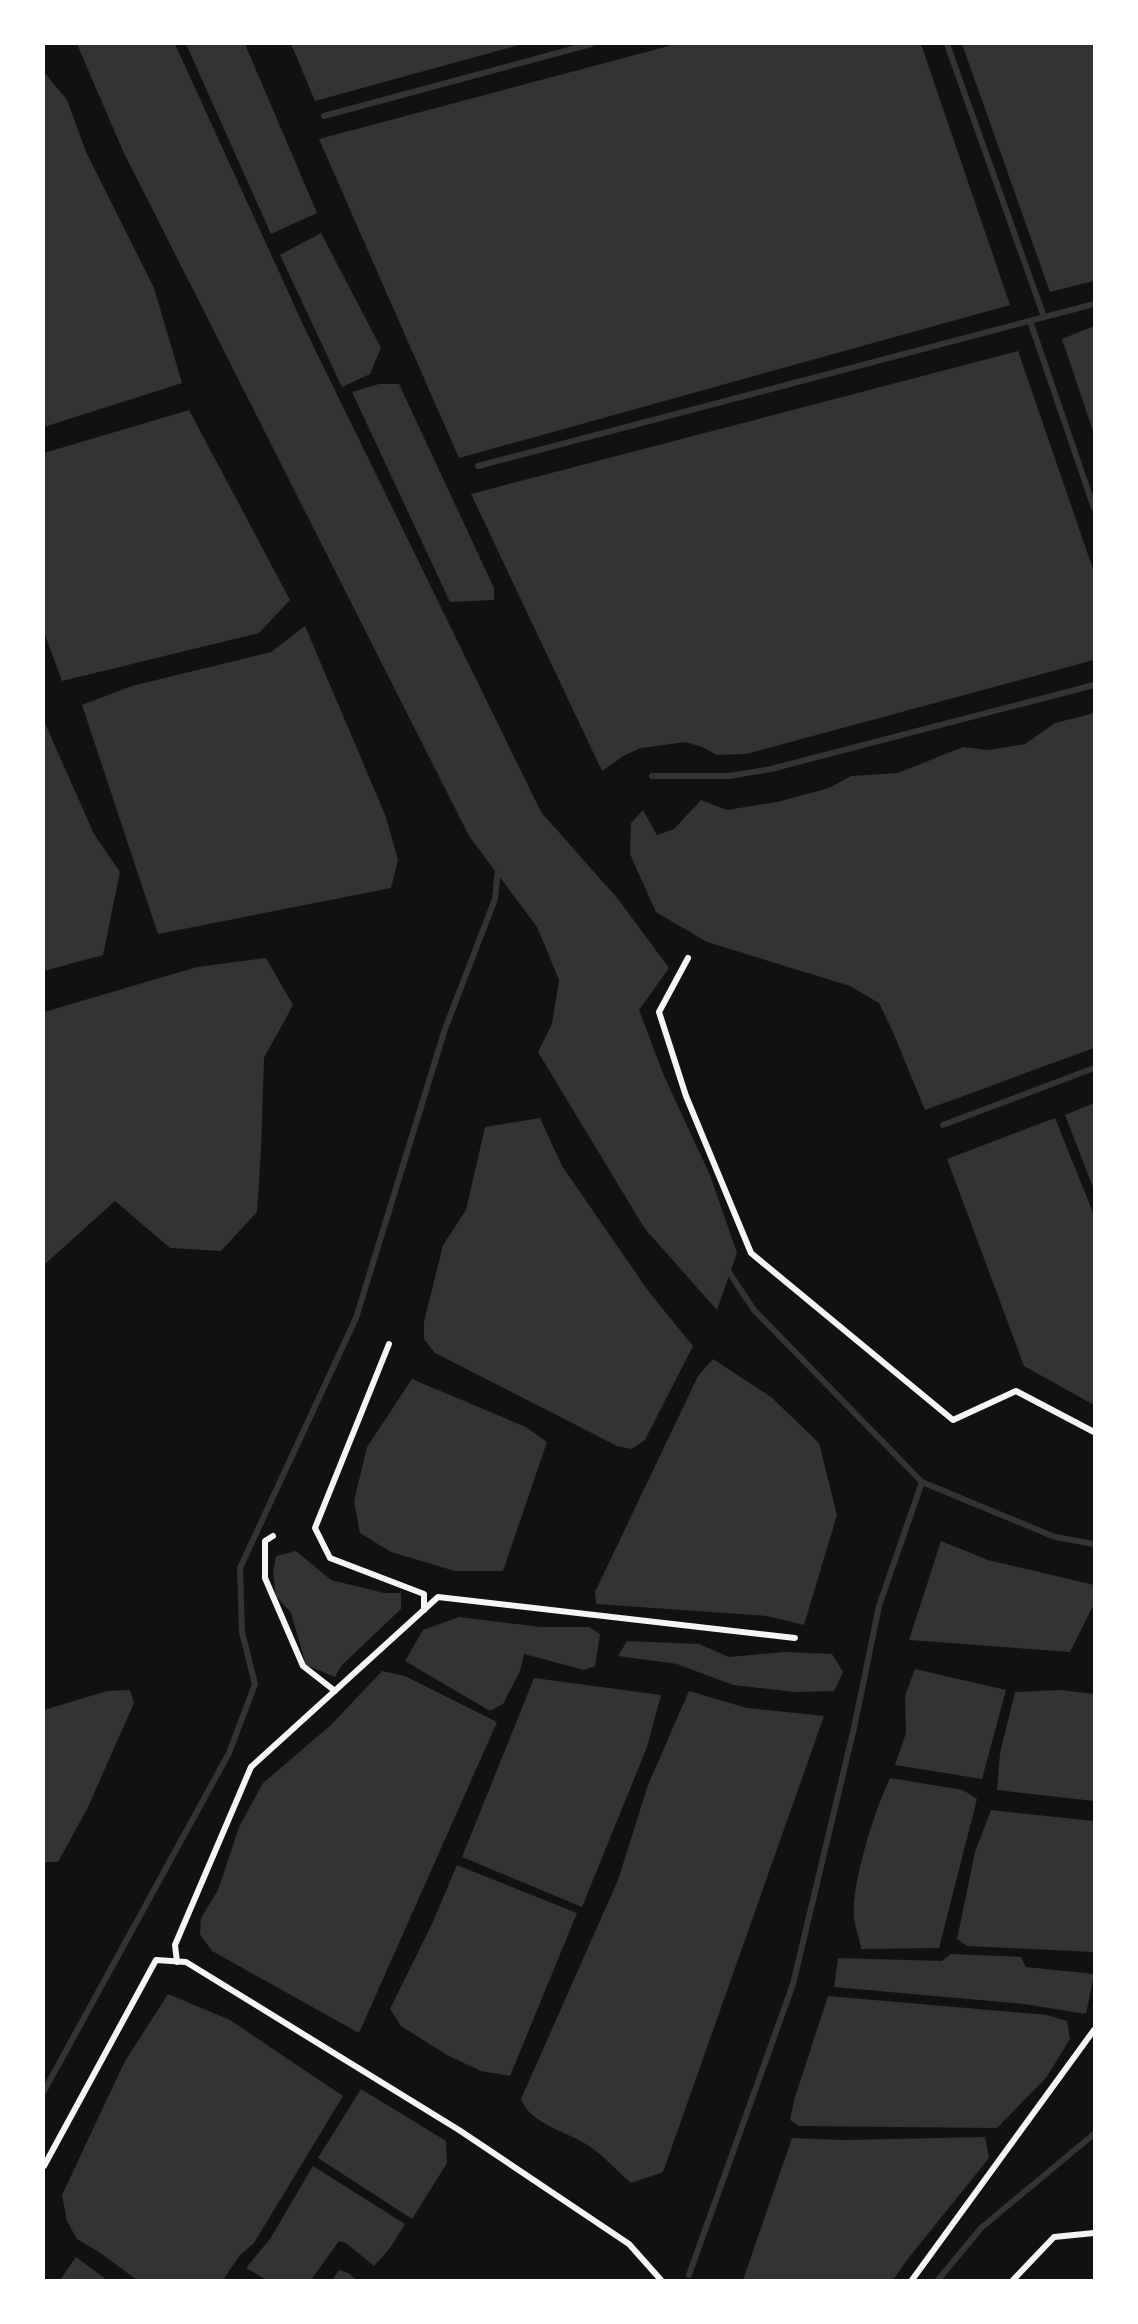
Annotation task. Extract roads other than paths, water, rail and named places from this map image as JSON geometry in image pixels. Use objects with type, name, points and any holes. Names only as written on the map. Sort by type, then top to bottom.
[{"type":"street","points":[[688,958],[659,1012],[686,1096],[751,1253],[953,1420],[1016,1391],[1095,1432]]},
{"type":"street","points":[[389,1344],[315,1528],[330,1558],[424,1594],[424,1610]]},
{"type":"street","points":[[273,1536],[265,1541],[265,1578],[303,1666],[335,1690]]},
{"type":"street","points":[[177,1962],[175,1945],[251,1767],[438,1597],[795,1638]]},
{"type":"street","points":[[44,2166],[156,1960],[186,1962],[459,2130],[628,2244],[661,2280]]},
{"type":"street","points":[[912,2280],[1095,2030]]},
{"type":"street","points":[[1013,2280],[1054,2237],[1095,2233]]},
{"type":"waterway","points":[[324,116],[591,44]]},
{"type":"waterway","points":[[947,44],[1044,317]]},
{"type":"waterway","points":[[478,466],[1094,304]]},
{"type":"waterway","points":[[1030,321],[1094,508]]},
{"type":"waterway","points":[[652,776],[729,776],[771,769],[1094,685]]},
{"type":"waterway","points":[[44,2091],[229,1753],[255,1684],[242,1632],[240,1568],[356,1318],[445,1029],[495,899],[498,868]]},
{"type":"waterway","points":[[943,1125],[1094,1068]]},
{"type":"waterway","points":[[689,2275],[793,1984],[854,1728],[879,1606],[922,1482],[754,1310],[726,1268]]},
{"type":"waterway","points":[[922,1482],[1055,1537],[1094,1544]]},
{"type":"waterway","points":[[938,2280],[981,2228],[1094,2134]]}]
